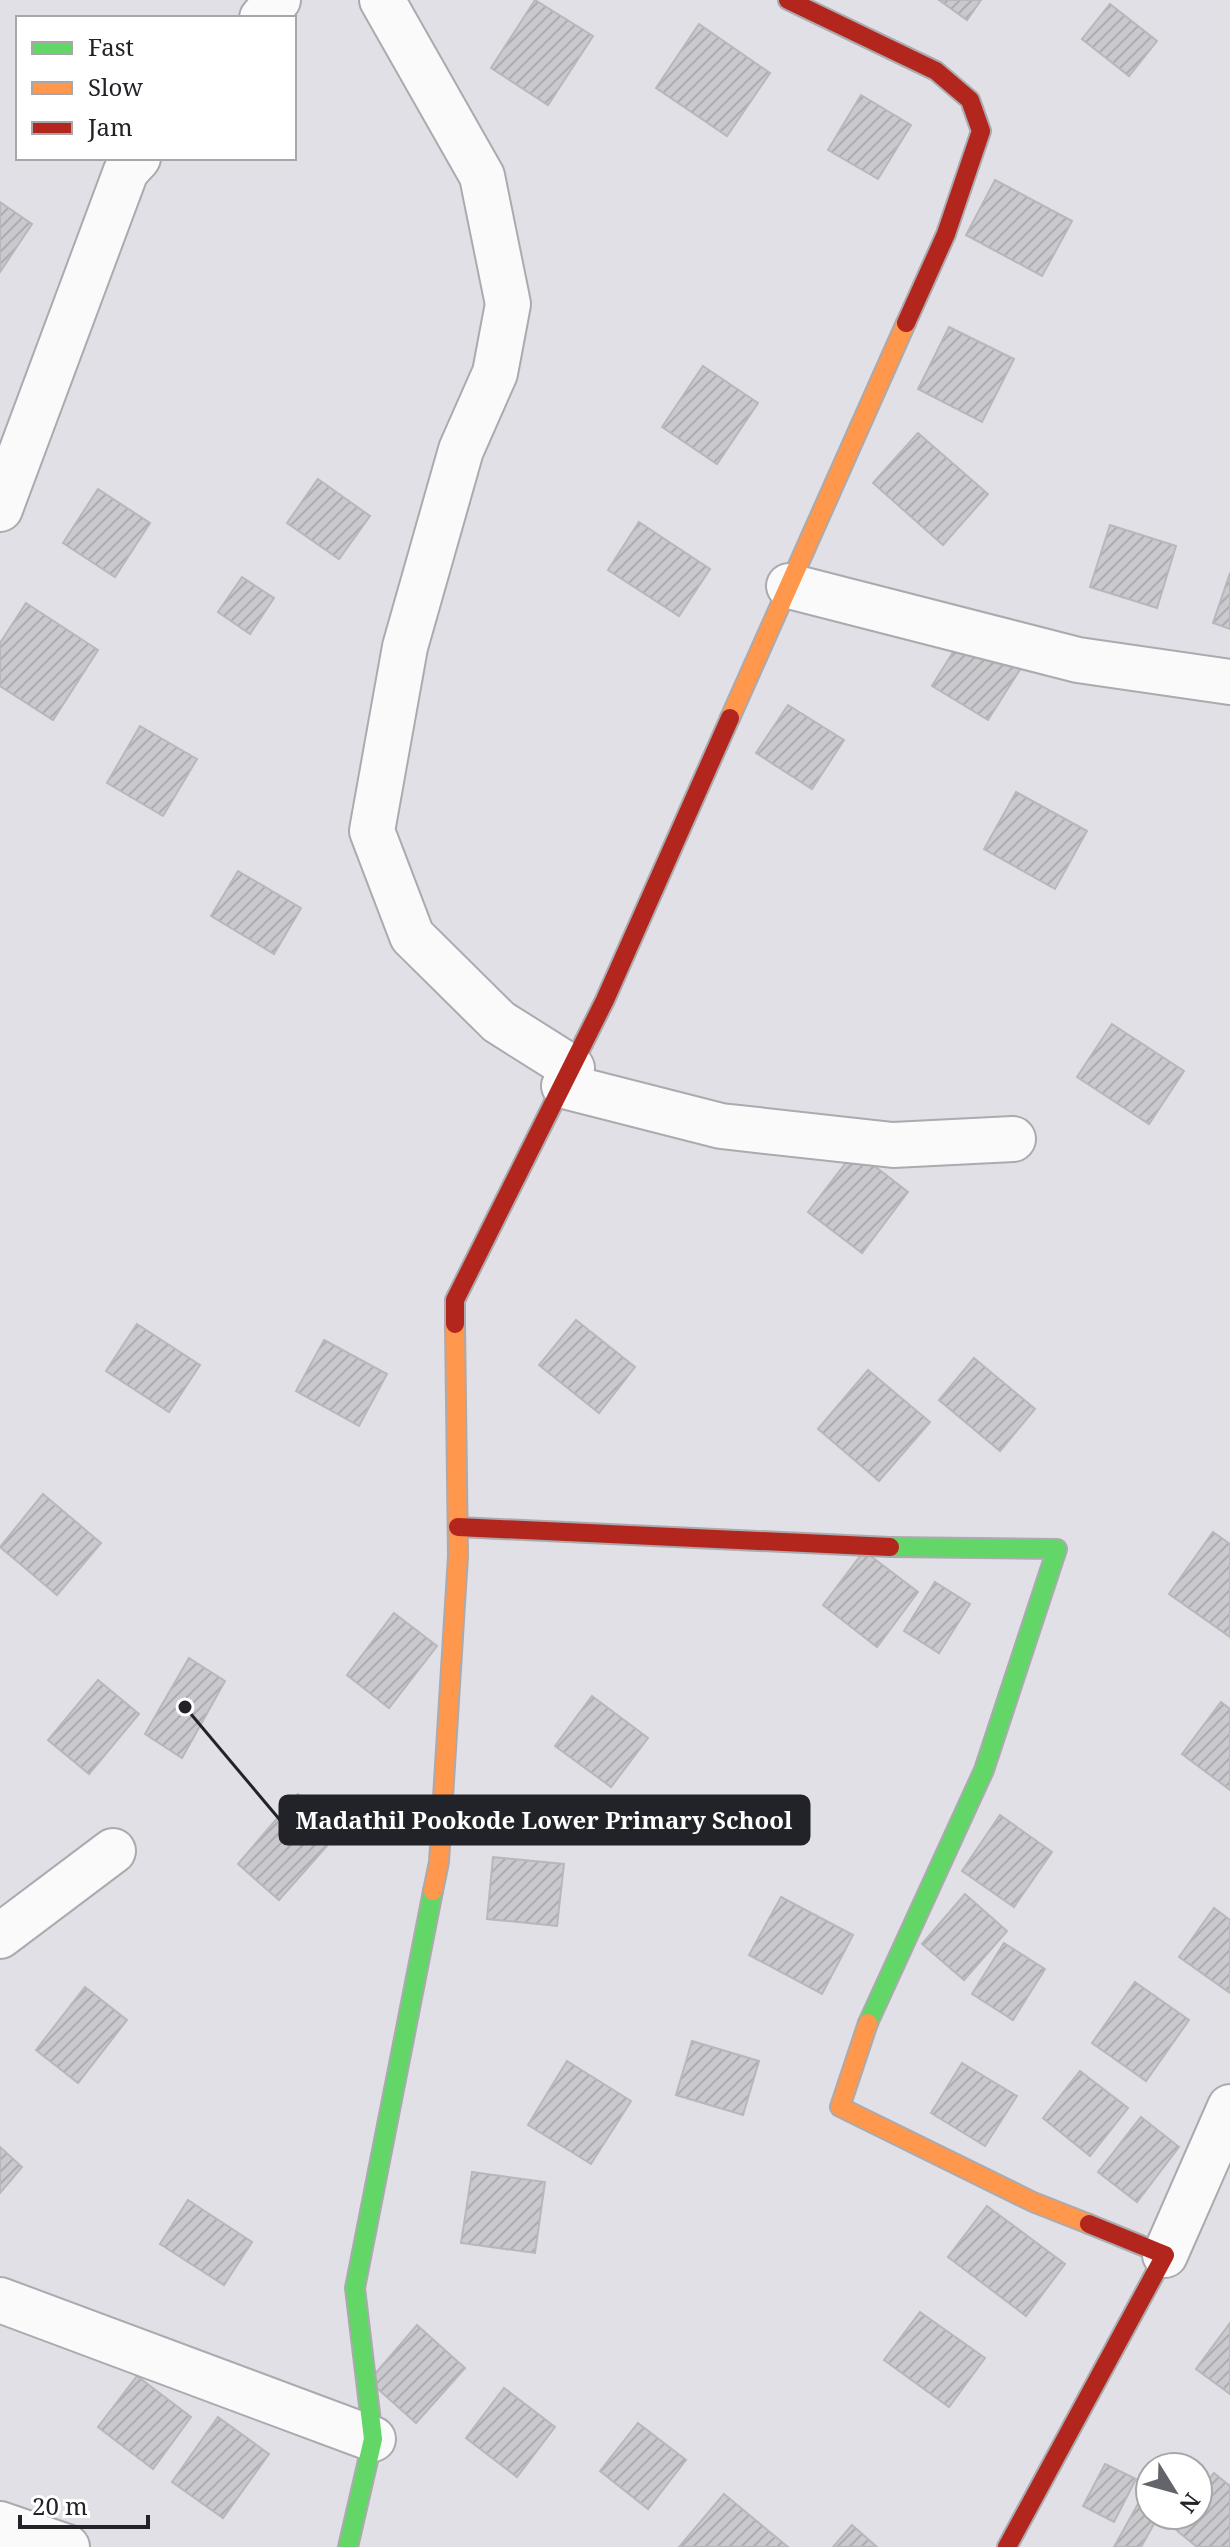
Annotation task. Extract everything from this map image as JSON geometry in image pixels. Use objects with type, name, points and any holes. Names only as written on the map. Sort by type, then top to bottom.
[{"type":"street","points":[[264,16],[278,0]]},
{"type":"street","points":[[382,0],[482,176],[508,304],[495,373],[461,450],[405,647],[372,831],[412,936],[499,1022],[568,1077],[721,1126],[893,1145],[1013,1139]]},
{"type":"street","points":[[348,2547],[373,2439],[355,2288],[439,1862],[454,1660],[458,1527],[455,1300],[568,1077],[789,586],[946,234],[981,131],[970,100],[936,71],[788,0]]},
{"type":"street","points":[[0,509],[126,171],[136,160]]},
{"type":"street","points":[[789,586],[1078,660],[1230,682]]},
{"type":"street","points":[[458,1527],[966,1550],[1057,1549],[984,1770],[866,2027],[840,2107],[1033,2202],[1165,2255]]},
{"type":"street","points":[[0,1936],[113,1851]]},
{"type":"street","points":[[1007,2547],[1165,2255],[1230,2107]]},
{"type":"street","points":[[0,2300],[373,2439]]},
{"type":"street","points":[[0,2524],[67,2547]]},
{"type":"building","points":[[535,0],[593,36],[548,105],[491,68]]},
{"type":"building","points":[[939,0],[981,0],[967,20]]},
{"type":"building","points":[[1110,4],[1157,41],[1129,76],[1082,39]]},
{"type":"building","points":[[699,24],[770,73],[727,136],[656,88]]},
{"type":"building","points":[[861,95],[911,125],[878,179],[828,150]]},
{"type":"building","points":[[995,180],[1072,221],[1042,276],[966,235]]},
{"type":"building","points":[[0,202],[32,224],[0,272]]},
{"type":"building","points":[[949,327],[1014,359],[982,422],[918,389]]},
{"type":"building","points":[[703,366],[758,403],[717,464],[662,427]]},
{"type":"building","points":[[918,433],[988,494],[943,545],[873,483]]},
{"type":"building","points":[[318,479],[370,516],[339,559],[287,523]]},
{"type":"building","points":[[98,489],[150,523],[115,577],[63,543]]},
{"type":"building","points":[[639,522],[710,569],[679,616],[608,570]]},
{"type":"building","points":[[1110,525],[1176,546],[1157,608],[1090,587]]},
{"type":"building","points":[[1230,573],[1230,629],[1213,623]]},
{"type":"building","points":[[242,577],[274,598],[250,634],[218,612]]},
{"type":"building","points":[[26,603],[98,650],[53,720],[0,686],[0,643]]},
{"type":"building","points":[[965,633],[1021,668],[988,720],[932,686]]},
{"type":"building","points":[[788,705],[844,740],[812,789],[756,753]]},
{"type":"building","points":[[140,726],[197,759],[163,816],[107,783]]},
{"type":"building","points":[[1016,792],[1087,831],[1055,889],[984,849]]},
{"type":"building","points":[[238,871],[301,908],[274,954],[211,916]]},
{"type":"building","points":[[1112,1024],[1184,1071],[1149,1124],[1077,1077]]},
{"type":"building","points":[[855,1151],[908,1192],[862,1253],[808,1212]]},
{"type":"building","points":[[576,1320],[635,1367],[599,1413],[539,1365]]},
{"type":"building","points":[[137,1324],[200,1365],[169,1412],[106,1371]]},
{"type":"building","points":[[324,1340],[387,1374],[359,1426],[296,1391]]},
{"type":"building","points":[[974,1358],[1035,1409],[1000,1451],[939,1400]]},
{"type":"building","points":[[868,1370],[930,1422],[879,1481],[818,1429]]},
{"type":"building","points":[[43,1494],[101,1543],[57,1595],[0,1547]]},
{"type":"building","points":[[1213,1532],[1230,1544],[1230,1637],[1169,1594]]},
{"type":"building","points":[[864,1551],[918,1592],[877,1647],[823,1605]]},
{"type":"building","points":[[935,1582],[970,1604],[939,1653],[904,1631]]},
{"type":"building","points":[[394,1613],[437,1646],[389,1708],[347,1675]]},
{"type":"building","points":[[189,1658],[225,1681],[182,1758],[145,1734]]},
{"type":"building","points":[[98,1680],[139,1714],[89,1774],[48,1740]]},
{"type":"building","points":[[592,1696],[648,1738],[611,1787],[555,1746]]},
{"type":"building","points":[[1221,1702],[1230,1709],[1230,1790],[1182,1754]]},
{"type":"building","points":[[298,1794],[340,1831],[279,1900],[238,1864]]},
{"type":"building","points":[[1000,1815],[1052,1852],[1014,1907],[962,1871]]},
{"type":"building","points":[[493,1857],[564,1864],[557,1926],[487,1919]]},
{"type":"building","points":[[965,1894],[1007,1931],[964,1980],[922,1944]]},
{"type":"building","points":[[781,1897],[853,1935],[822,1994],[749,1955]]},
{"type":"building","points":[[1214,1908],[1230,1920],[1230,1993],[1179,1957]]},
{"type":"building","points":[[1004,1943],[1045,1969],[1013,2020],[972,1994]]},
{"type":"building","points":[[1135,1982],[1189,2020],[1146,2081],[1092,2043]]},
{"type":"building","points":[[85,1987],[127,2020],[78,2083],[36,2050]]},
{"type":"building","points":[[692,2041],[759,2061],[743,2115],[676,2095]]},
{"type":"building","points":[[567,2061],[631,2101],[591,2164],[528,2125]]},
{"type":"building","points":[[962,2063],[1017,2096],[985,2146],[931,2113]]},
{"type":"building","points":[[1080,2071],[1128,2108],[1090,2156],[1043,2118]]},
{"type":"building","points":[[1141,2117],[1179,2147],[1137,2202],[1098,2172]]},
{"type":"building","points":[[0,2147],[22,2167],[0,2193]]},
{"type":"building","points":[[472,2172],[545,2182],[535,2253],[461,2243]]},
{"type":"building","points":[[188,2200],[252,2242],[224,2285],[160,2244]]},
{"type":"building","points":[[987,2206],[1065,2264],[1026,2316],[948,2257]]},
{"type":"building","points":[[920,2312],[985,2358],[949,2407],[884,2360]]},
{"type":"building","points":[[1230,2323],[1230,2394],[1196,2369]]},
{"type":"building","points":[[417,2325],[465,2368],[416,2423],[369,2381]]},
{"type":"building","points":[[137,2376],[191,2417],[153,2469],[98,2427]]},
{"type":"building","points":[[504,2388],[555,2427],[517,2477],[466,2438]]},
{"type":"building","points":[[218,2417],[269,2454],[223,2518],[172,2482]]},
{"type":"building","points":[[638,2423],[686,2460],[648,2509],[600,2471]]},
{"type":"building","points":[[1105,2464],[1134,2478],[1114,2522],[1083,2506]]},
{"type":"building","points":[[1214,2473],[1230,2486],[1230,2547],[1197,2547],[1177,2531],[1214,2531]]},
{"type":"building","points":[[724,2494],[788,2547],[679,2547]]},
{"type":"building","points":[[1134,2511],[1134,2531],[1150,2531],[1141,2547],[1114,2547]]},
{"type":"building","points":[[852,2525],[877,2547],[833,2547]]},
{"type":"traffic: fast","points":[[868,2023],[984,1770],[1057,1549],[890,1547]]},
{"type":"traffic: fast","points":[[348,2547],[373,2439],[355,2288],[433,1891]]},
{"type":"traffic: slow","points":[[730,718],[906,323]]},
{"type":"traffic: slow","points":[[433,1891],[439,1862],[458,1556],[455,1324]]},
{"type":"traffic: slow","points":[[868,2023],[840,2107],[1033,2202],[1089,2224]]},
{"type":"traffic: jam","points":[[788,0],[936,71],[970,100],[981,131],[946,234],[906,323]]},
{"type":"traffic: jam","points":[[455,1324],[455,1300],[605,1000],[730,718]]},
{"type":"traffic: jam","points":[[458,1527],[890,1547]]},
{"type":"traffic: jam","points":[[1007,2547],[1165,2255],[1089,2224]]},
{"type":"place","name":"Madathil Pookode Lower Primary School","points":[[185,1707]]}]
